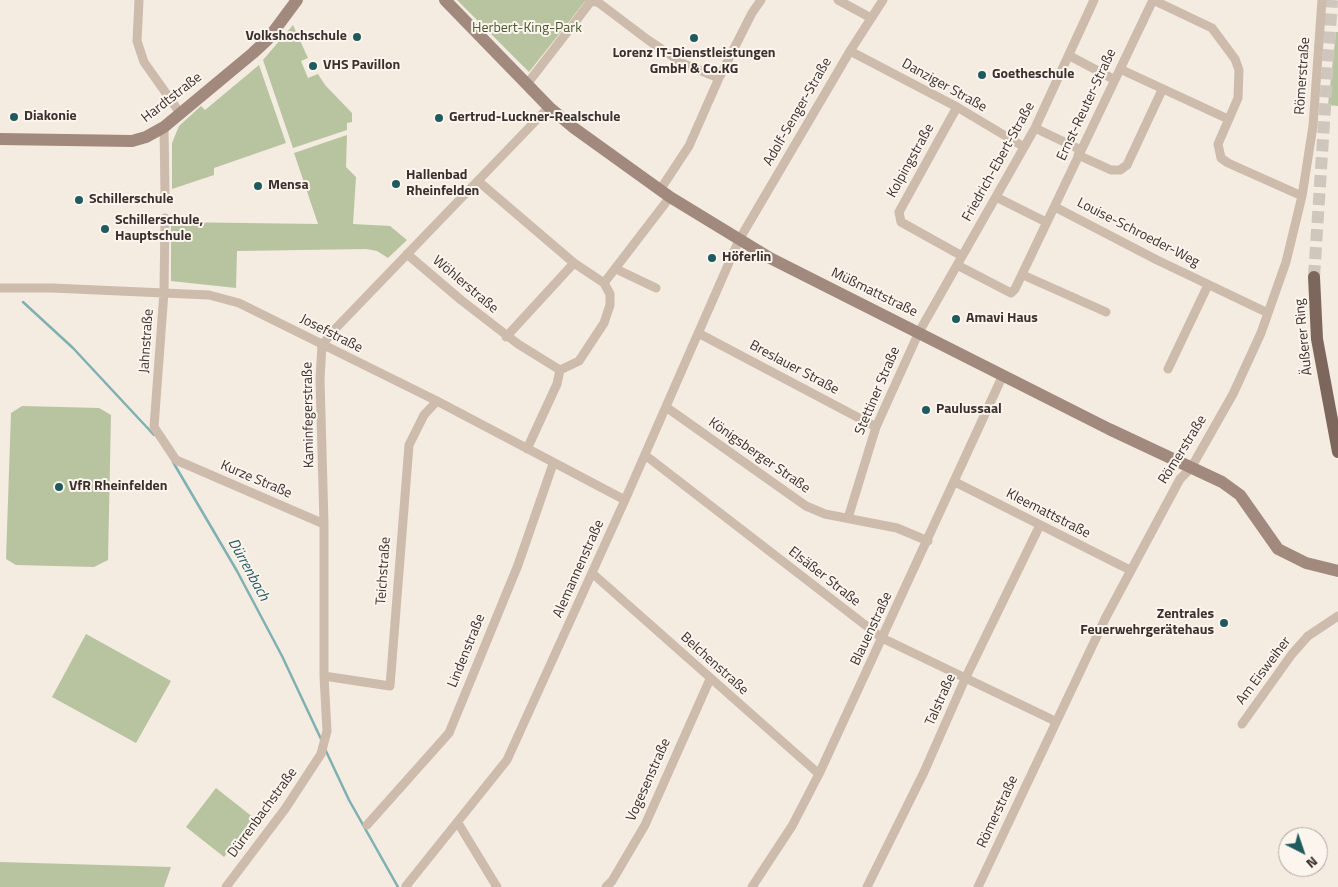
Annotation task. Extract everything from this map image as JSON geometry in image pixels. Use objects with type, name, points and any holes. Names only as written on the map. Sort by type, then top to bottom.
[{"type":"main road","name":"Äußerer Ring","points":[[1314,277],[1317,339],[1338,452]]},
{"type":"street","points":[[139,0],[137,42],[144,62],[180,113]]},
{"type":"street","name":"Hardtstraße","points":[[0,139],[132,141],[146,138],[164,126],[253,53],[268,38],[298,0]]},
{"type":"street","name":"Müßmattstraße","points":[[445,0],[549,107],[665,194],[770,258],[1109,429],[1222,482],[1240,495],[1278,548],[1306,564],[1338,571]]},
{"type":"street","points":[[527,84],[590,0],[599,3],[684,64],[719,78]]},
{"type":"street","points":[[604,283],[616,269],[665,194],[689,146],[719,78],[752,13],[761,0]]},
{"type":"street","points":[[838,0],[871,18]]},
{"type":"street","name":"Adolf-Senger-Straße","points":[[739,240],[850,51],[883,0]]},
{"type":"street","name":"Friedrich-Ebert-Straße","points":[[919,332],[1035,128],[1070,56],[1094,0]]},
{"type":"street","points":[[1153,0],[1212,28],[1229,48],[1239,70],[1240,84],[1235,109],[1228,119],[1218,144],[1221,158],[1228,163],[1302,196]]},
{"type":"street","name":"Ernst-Reuter-Straße","points":[[957,265],[1011,293],[1023,274],[1046,222],[1056,207],[1153,0]]},
{"type":"street","name":"Römerstraße","points":[[978,887],[1055,721],[1130,570],[1182,475],[1191,468],[1245,370],[1268,313],[1286,262],[1302,196],[1313,126],[1322,0]]},
{"type":"street","name":"Danziger Straße","points":[[850,51],[957,107],[1024,147]]},
{"type":"street","points":[[1070,56],[1115,80]]},
{"type":"street","points":[[1120,70],[1228,119]]},
{"type":"street","points":[[1035,128],[1111,170],[1120,170],[1127,165],[1162,90]]},
{"type":"street","name":"Kaminfegerstraße","points":[[321,754],[327,731],[324,676],[324,524],[320,379],[322,346],[336,328],[549,107]]},
{"type":"street","name":"Kolpingstraße","points":[[957,107],[899,212],[901,222],[962,256]]},
{"type":"street","points":[[164,126],[165,194]]},
{"type":"street","points":[[478,180],[574,263],[604,283],[610,294],[610,305],[604,323],[580,361],[560,370],[557,384],[527,449]]},
{"type":"street","points":[[996,197],[1046,222]]},
{"type":"street","name":"Louise-Schroeder-Weg","points":[[1056,207],[1208,285],[1268,313]]},
{"type":"street","name":"Jahnstraße","points":[[165,218],[164,292],[154,427],[176,460]]},
{"type":"street","name":"Alemannenstraße","points":[[406,886],[507,760],[700,334],[739,240]]},
{"type":"street","name":"Wöhlerstraße","points":[[407,254],[506,337],[560,370]]},
{"type":"street","points":[[506,337],[574,263]]},
{"type":"street","points":[[616,269],[656,288]]},
{"type":"street","points":[[1023,274],[1106,312]]},
{"type":"street","name":"Louise-Schroeder-Weg","points":[[1168,368],[1208,285]]},
{"type":"street","name":"Josefstraße","points":[[0,288],[164,292],[209,295],[233,301],[437,401],[553,464],[625,500]]},
{"type":"street","name":"Stettiner Straße","points":[[848,518],[876,427],[919,332]]},
{"type":"street","name":"Breslauer Straße","points":[[700,334],[876,427]]},
{"type":"street","name":"Blauenstraße","points":[[752,887],[792,826],[819,774],[1003,375]]},
{"type":"street","name":"Teichstraße","points":[[324,676],[390,686],[409,445],[424,415],[437,401]]},
{"type":"street","name":"Königsberger Straße","points":[[666,407],[786,494],[825,514],[897,528],[928,541]]},
{"type":"street","name":"Elsäßer Straße","points":[[646,455],[882,638],[1055,721]]},
{"type":"street","name":"Kurze Straße","points":[[176,460],[324,524]]},
{"type":"street","name":"Lindenstraße","points":[[367,825],[449,733],[518,565],[553,464]]},
{"type":"street","name":"Kleemattstraße","points":[[955,482],[1130,570]]},
{"type":"street","name":"Talstraße","points":[[867,887],[924,772],[965,679],[1040,524]]},
{"type":"street","points":[[1316,565],[1338,561]]},
{"type":"street","name":"Belchenstraße","points":[[592,573],[819,774]]},
{"type":"street","name":"Am Eisweiher","points":[[1242,724],[1302,642],[1337,615]]},
{"type":"street","name":"Vogesenstraße","points":[[606,887],[612,881],[645,825],[710,679]]},
{"type":"street","name":"Dürrenbachstraße","points":[[226,887],[285,809],[321,754]]},
{"type":"street","points":[[458,823],[497,887]]},
{"type":"green space","name":"Herbert-King-Park","points":[[457,0],[586,0],[529,72]]},
{"type":"green space","points":[[293,25],[308,58],[301,61],[308,78],[318,74],[325,85],[352,113],[352,122],[347,123],[347,130],[293,148],[263,60]]},
{"type":"green space","points":[[1336,32],[1338,32],[1338,106],[1328,105]]},
{"type":"green space","points":[[259,65],[286,143],[214,168],[214,175],[172,189],[172,143],[179,126],[201,106],[205,110]]},
{"type":"green space","points":[[347,135],[346,167],[356,177],[353,224],[390,226],[407,240],[388,258],[377,251],[366,249],[237,251],[236,288],[171,281],[171,222],[318,224],[294,153]]},
{"type":"green space","name":"VfR Rheinfelden","points":[[22,406],[99,408],[111,415],[108,560],[94,567],[16,565],[6,559],[11,413]]},
{"type":"green space","points":[[86,634],[171,681],[136,743],[52,697]]},
{"type":"green space","points":[[216,788],[254,818],[224,857],[186,827]]},
{"type":"green space","points":[[0,862],[171,867],[164,887],[0,887]]},
{"type":"waterway","name":"Dürrenbach","points":[[23,302],[73,348],[154,435]]},
{"type":"waterway","name":"Dürrenbach","points":[[173,462],[237,571],[282,656],[321,739]]},
{"type":"waterway","name":"Dürrenbach","points":[[325,749],[349,800],[398,887]]},
{"type":"tunnel","points":[[1314,277],[1332,0]]},
{"type":"place","name":"Volkshochschule","points":[[357,37]]},
{"type":"place","name":"Lorenz IT-Dienstleistungen GmbH & Co.KG","points":[[694,38]]},
{"type":"place","name":"VHS Pavillon","points":[[313,66]]},
{"type":"place","name":"Goetheschule","points":[[982,75]]},
{"type":"place","name":"Diakonie","points":[[14,117]]},
{"type":"place","name":"Gertrud-Luckner-Realschule","points":[[439,118]]},
{"type":"place","name":"Hallenbad Rheinfelden","points":[[396,184]]},
{"type":"place","name":"Mensa","points":[[258,186]]},
{"type":"place","name":"Schillerschule","points":[[79,200]]},
{"type":"place","name":"Schillerschule, Hauptschule","points":[[105,229]]},
{"type":"place","name":"Höferlin","points":[[712,258]]},
{"type":"place","name":"Amavi Haus","points":[[956,319]]},
{"type":"place","name":"Paulussaal","points":[[926,410]]},
{"type":"place","name":"VfR Rheinfelden","points":[[59,487]]},
{"type":"place","name":"Zentrales Feuerwehrgerätehaus","points":[[1224,623]]}]
